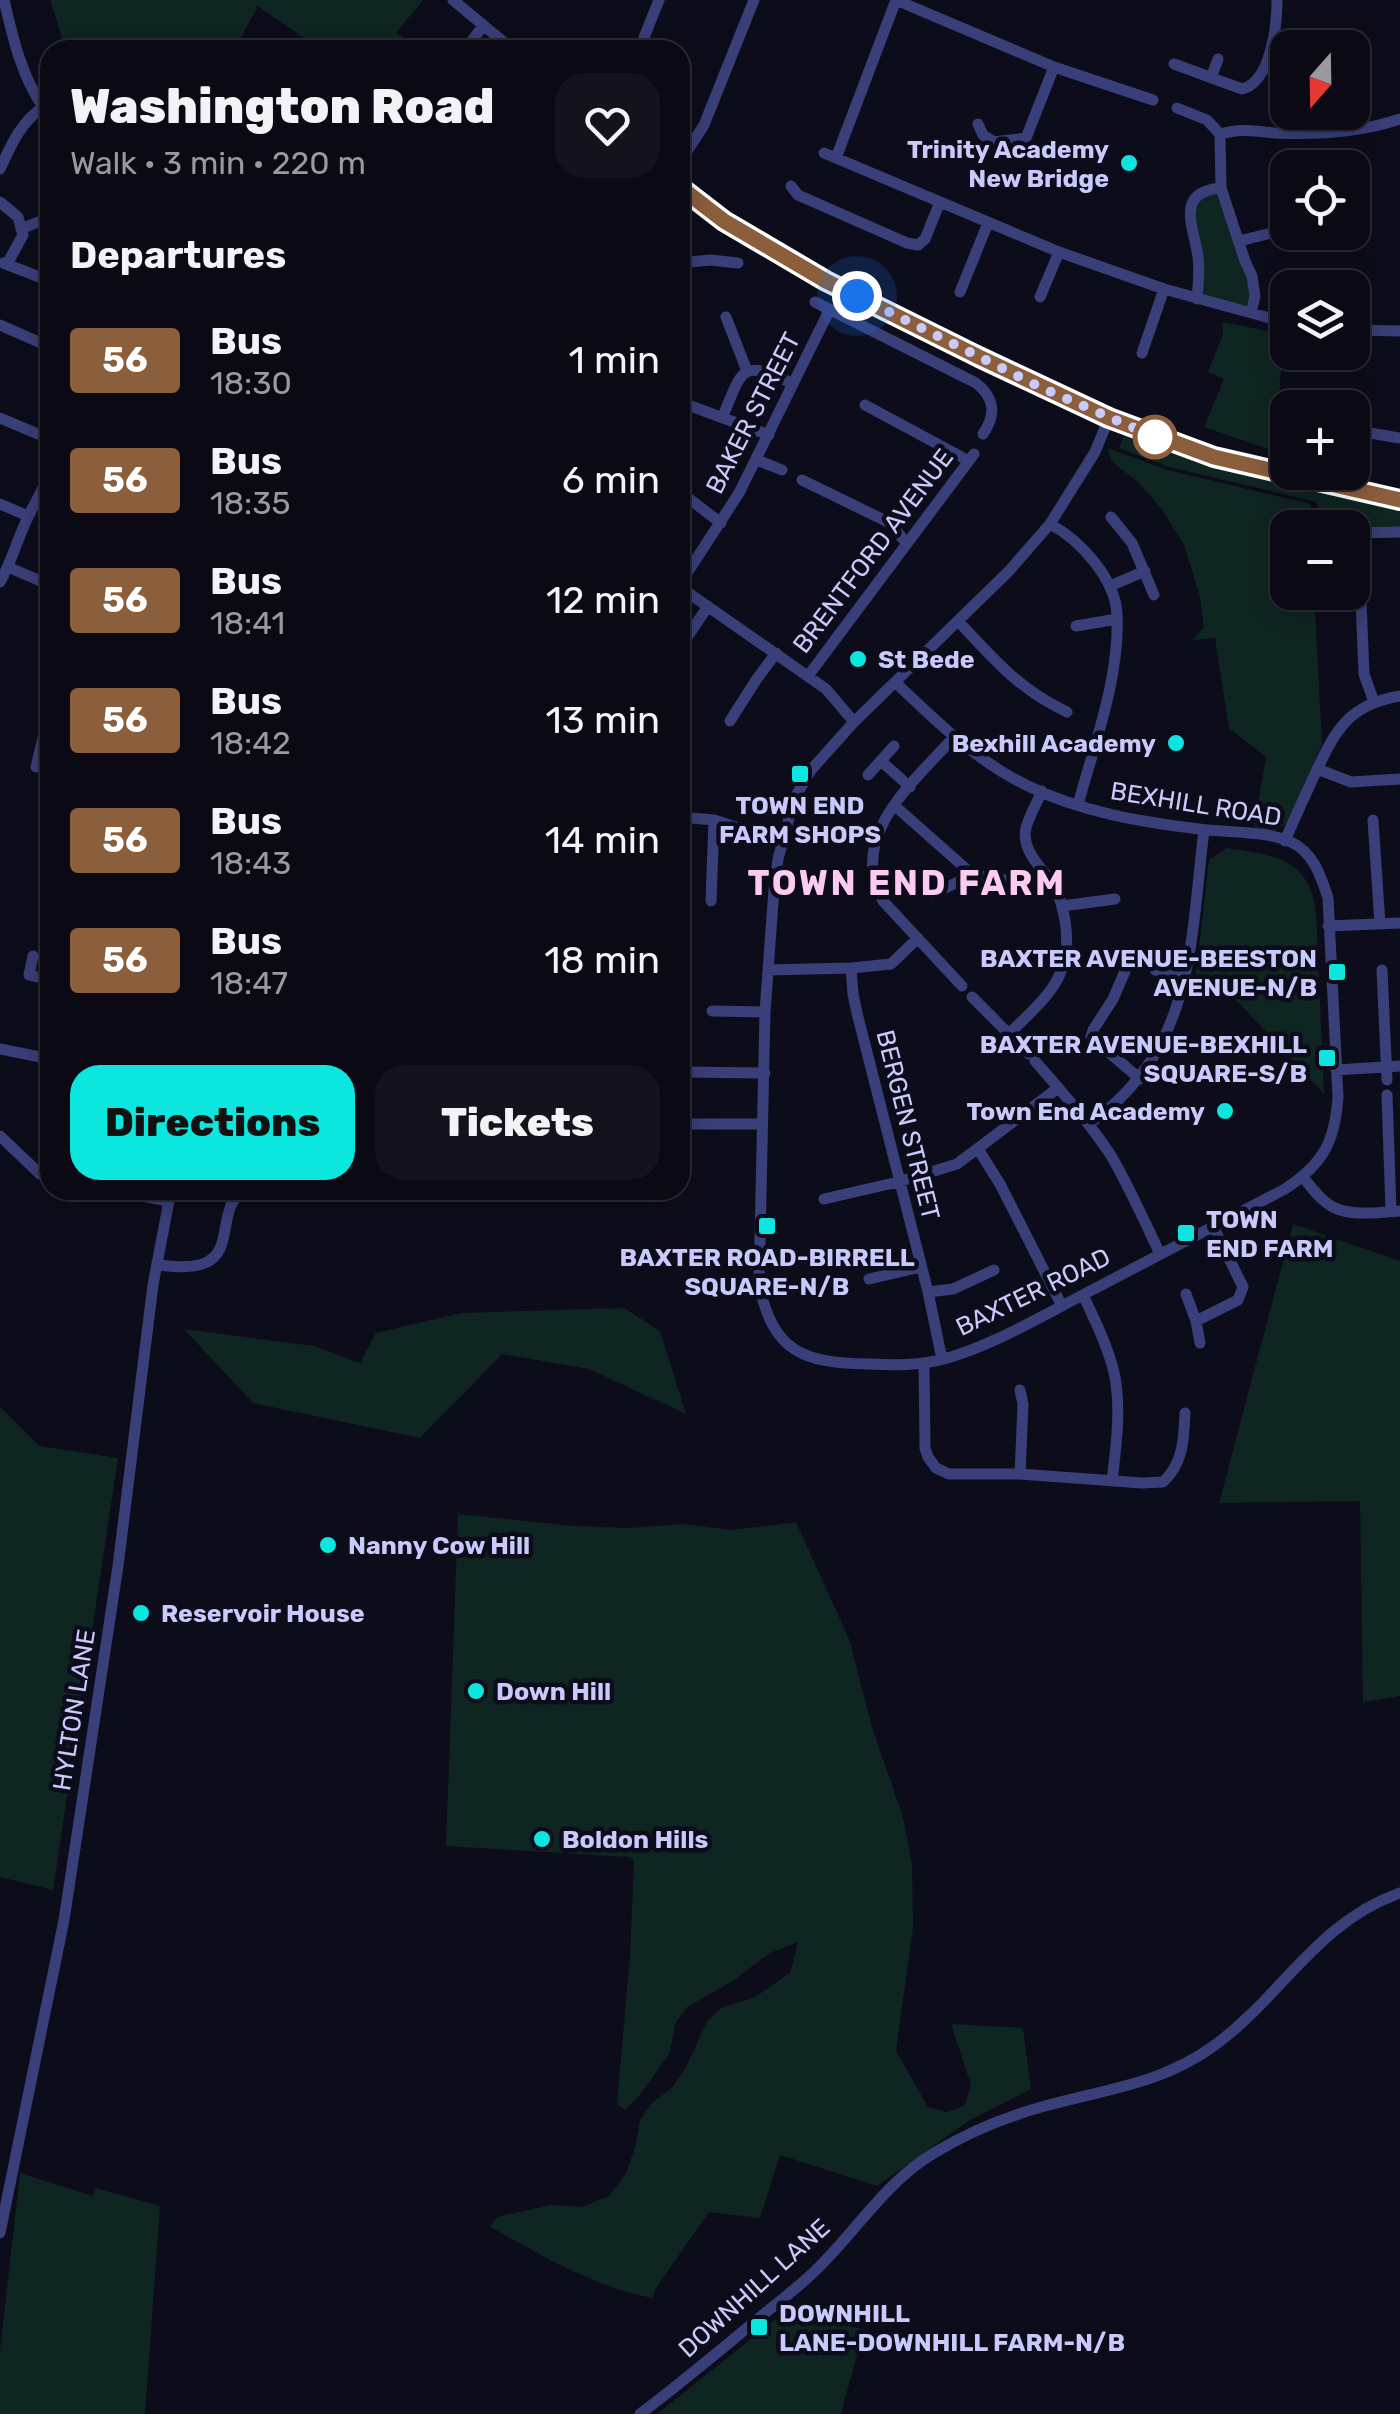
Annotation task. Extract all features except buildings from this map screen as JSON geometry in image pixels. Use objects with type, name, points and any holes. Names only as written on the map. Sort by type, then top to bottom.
[{"type":"street","points":[[4,0],[20,62],[40,102]]},
{"type":"street","points":[[453,0],[501,40]]},
{"type":"street","points":[[643,40],[659,0]]},
{"type":"street","points":[[690,147],[704,125],[754,0]]},
{"type":"street","points":[[1153,100],[1054,67],[896,0],[830,156],[1059,252],[1164,289],[1270,318]]},
{"type":"street","points":[[1174,64],[1242,90],[1255,84],[1273,42],[1276,0]]},
{"type":"street","points":[[473,40],[484,26]]},
{"type":"street","points":[[1211,78],[1218,59]]},
{"type":"street","points":[[978,124],[983,135],[994,142],[1026,138],[1054,67]]},
{"type":"street","points":[[1177,108],[1207,120],[1220,134],[1222,188],[1252,276],[1255,296],[1251,313]]},
{"type":"street","points":[[0,168],[30,116],[40,114]]},
{"type":"street","points":[[1220,134],[1241,129],[1275,133],[1350,132],[1400,119]]},
{"type":"street","points":[[790,186],[798,194],[918,245],[925,239],[940,202]]},
{"type":"street","points":[[1198,299],[1199,259],[1189,211],[1195,197],[1207,189],[1222,188]]},
{"type":"street","points":[[690,195],[724,221],[826,281],[1109,418],[1214,457],[1400,500]]},
{"type":"street","points":[[0,202],[18,217],[23,235],[4,263],[40,277]]},
{"type":"street","points":[[21,228],[40,222]]},
{"type":"street","points":[[960,292],[988,223]]},
{"type":"street","points":[[1238,241],[1270,233]]},
{"type":"street","points":[[1040,297],[1059,252]]},
{"type":"street","points":[[690,262],[738,264]]},
{"type":"street","points":[[1142,353],[1164,289]]},
{"type":"street","name":"BRENTFORD AVENUE","points":[[815,302],[988,392],[992,410],[983,434]]},
{"type":"street","name":"BAKER STREET","points":[[690,571],[757,460],[830,311]]},
{"type":"street","points":[[726,317],[747,372]]},
{"type":"street","points":[[0,325],[40,343]]},
{"type":"street","points":[[1370,330],[1400,331]]},
{"type":"street","points":[[723,416],[738,380],[747,372],[764,370],[793,384]]},
{"type":"street","points":[[690,405],[769,435]]},
{"type":"street","name":"BRENTFORD AVENUE","points":[[808,676],[972,457],[866,405]]},
{"type":"street","points":[[0,418],[40,435]]},
{"type":"street","name":"BAXTER ROAD","points":[[1109,418],[1089,464],[1050,524],[854,722],[811,770],[794,799],[774,885],[765,1012],[758,1284],[764,1308],[771,1326],[792,1348],[832,1364],[904,1365],[942,1359],[1002,1337],[1303,1177]]},
{"type":"street","points":[[1370,433],[1400,438]]},
{"type":"street","points":[[757,460],[782,470]]},
{"type":"street","points":[[802,480],[890,523],[907,544]]},
{"type":"street","points":[[690,500],[721,524]]},
{"type":"street","points":[[0,582],[28,516],[40,502]]},
{"type":"street","points":[[0,504],[28,516]]},
{"type":"street","points":[[1111,517],[1132,543],[1154,595]]},
{"type":"street","points":[[1050,524],[1081,548],[1110,586],[1118,612],[1114,660],[1095,720],[1078,804]]},
{"type":"street","points":[[1370,533],[1400,532]]},
{"type":"street","points":[[8,568],[40,581]]},
{"type":"street","points":[[1110,586],[1145,571]]},
{"type":"street","points":[[690,593],[826,689],[854,722]]},
{"type":"street","points":[[690,633],[708,606]]},
{"type":"street","points":[[1361,610],[1364,674],[1374,702]]},
{"type":"street","points":[[1076,626],[1117,618]]},
{"type":"street","points":[[958,621],[1026,690],[1067,712]]},
{"type":"street","points":[[730,721],[776,653]]},
{"type":"street","name":"BEXHILL ROAD","points":[[895,682],[954,737],[1001,771],[1042,791],[1123,818],[1292,842],[1309,856],[1320,872],[1328,898],[1338,1097],[1334,1132],[1320,1160],[1303,1177]]},
{"type":"street","points":[[1284,841],[1335,733],[1360,709],[1400,696]]},
{"type":"street","points":[[954,737],[885,818],[873,846],[872,872],[874,886],[883,901],[962,986]]},
{"type":"street","points":[[868,774],[894,746]]},
{"type":"street","points":[[36,767],[40,750]]},
{"type":"street","points":[[880,761],[910,787]]},
{"type":"street","points":[[1318,769],[1351,782],[1400,780]]},
{"type":"street","points":[[1010,1033],[1055,987],[1064,970],[1068,938],[1062,906],[1028,847],[1025,830],[1042,791]]},
{"type":"street","points":[[895,806],[973,875],[1018,882]]},
{"type":"street","points":[[690,818],[714,820],[782,842]]},
{"type":"street","points":[[711,900],[714,820]]},
{"type":"street","points":[[1373,820],[1380,924]]},
{"type":"street","points":[[1089,1124],[1140,1079],[1177,1010],[1204,830]]},
{"type":"street","points":[[932,894],[973,875]]},
{"type":"street","points":[[1062,906],[1115,900]]},
{"type":"street","points":[[1328,926],[1400,923]]},
{"type":"street","points":[[768,970],[891,964],[918,938]]},
{"type":"street","points":[[33,956],[28,976],[40,978]]},
{"type":"street","points":[[1140,1079],[1091,1037],[1093,1030],[1129,962],[1184,975]]},
{"type":"street","name":"BERGEN STREET","points":[[851,968],[856,1013],[942,1359]]},
{"type":"street","points":[[1382,970],[1393,1066],[1387,1080]]},
{"type":"street","points":[[972,996],[1032,1057],[1089,1124],[1127,1184],[1160,1254]]},
{"type":"street","points":[[712,1010],[765,1012]]},
{"type":"street","points":[[1386,1026],[1400,1024]]},
{"type":"street","points":[[0,1050],[40,1057]]},
{"type":"street","points":[[1336,1070],[1393,1066]]},
{"type":"street","points":[[690,1072],[765,1073]]},
{"type":"street","points":[[824,1199],[957,1164],[1058,1088]]},
{"type":"street","points":[[1303,1177],[1333,1207],[1360,1213],[1396,1211],[1394,1114],[1387,1094]]},
{"type":"street","points":[[690,1124],[762,1124]]},
{"type":"street","points":[[0,1136],[40,1174]]},
{"type":"street","points":[[978,1149],[1062,1306]]},
{"type":"street","name":"HYLTON LANE","points":[[0,2233],[64,1920],[118,1566],[156,1265],[169,1200]]},
{"type":"street","points":[[156,1265],[192,1266],[209,1262],[221,1246],[232,1200]]},
{"type":"street","points":[[1196,1321],[1238,1300],[1243,1287],[1213,1226]]},
{"type":"street","points":[[869,1279],[921,1267]]},
{"type":"street","points":[[928,1292],[953,1288],[994,1270]]},
{"type":"street","points":[[1186,1294],[1200,1343]]},
{"type":"street","points":[[1083,1295],[1116,1380],[1112,1480]]},
{"type":"street","points":[[924,1362],[925,1448],[936,1468],[949,1474],[1163,1482],[1179,1460],[1185,1413]]},
{"type":"street","points":[[1020,1390],[1020,1474]]},
{"type":"street","name":"DOWNHILL LANE","points":[[640,2414],[819,2268],[906,2173],[934,2153],[1040,2107],[1134,2085],[1183,2065],[1214,2046],[1243,2021],[1332,1930],[1374,1903],[1400,1893]]},
{"type":"green space","points":[[50,0],[423,0],[396,33],[408,40],[307,40],[258,6],[239,40],[63,40]]},
{"type":"green space","points":[[1221,188],[1252,276],[1251,313],[1197,299],[1195,197]]},
{"type":"green space","points":[[1222,322],[1270,331],[1270,370],[1281,370],[1280,390],[1270,390],[1270,450],[1204,427],[1224,379],[1208,372],[1223,334]]},
{"type":"green space","points":[[1124,434],[1202,462],[1270,480],[1270,490],[1315,490],[1400,509],[1400,528],[1370,528],[1370,510],[1318,510],[1317,502],[1169,467],[1119,448]]},
{"type":"green space","points":[[1107,448],[1167,470],[1311,504],[1311,510],[1270,510],[1270,610],[1315,610],[1322,744],[1287,824],[1272,832],[1254,827],[1266,757],[1229,728],[1215,638],[1193,640],[1204,627],[1200,597],[1184,545],[1162,509],[1136,480],[1112,462]]},
{"type":"green space","points":[[1227,848],[1260,853],[1287,863],[1298,870],[1313,895],[1324,1094],[1238,1002],[1218,989],[1195,983],[1209,860]]},
{"type":"green space","points":[[1293,1224],[1400,1261],[1400,1696],[1363,1702],[1360,1501],[1219,1503]]},
{"type":"green space","points":[[624,1308],[660,1331],[686,1414],[589,1369],[502,1354],[420,1438],[253,1403],[184,1329],[314,1346],[360,1363],[376,1333],[461,1313]]},
{"type":"green space","points":[[0,1407],[39,1446],[118,1458],[53,1890],[0,1877]]},
{"type":"green space","points":[[458,1514],[628,1528],[685,1524],[731,1530],[796,1522],[849,1639],[872,1727],[903,1817],[912,1864],[913,1927],[896,2051],[928,2107],[947,2112],[964,2106],[971,2085],[951,2024],[1023,2028],[1031,2089],[970,2120],[877,2186],[780,2155],[760,2218],[709,2212],[653,2298],[590,2279],[490,2227],[497,2217],[551,2205],[582,2207],[609,2196],[626,2173],[640,2121],[652,2103],[672,2088],[707,2021],[721,2008],[755,1997],[790,1973],[798,1942],[770,1953],[731,1982],[687,2007],[675,2024],[670,2053],[625,2110],[617,2104],[634,1861],[630,1857],[446,1846]]},
{"type":"green space","points":[[20,2173],[93,2196],[96,2188],[160,2206],[145,2414],[0,2414],[0,2351]]},
{"type":"green space","points":[[782,2314],[864,2329],[841,2414],[657,2414]]},
{"type":"bus line","name":"56","points":[[690,195],[724,221],[826,281],[1109,418],[1214,457],[1400,500]]},
{"type":"place","name":"Trinity Academy New Bridge","points":[[1129,163]]},
{"type":"place","name":"St Bede","points":[[858,659]]},
{"type":"place","name":"Bexhill Academy","points":[[1176,743]]},
{"type":"place","name":"TOWN END FARM SHOPS","points":[[800,774]]},
{"type":"place","name":"BAXTER AVENUE-BEESTON AVENUE-N/B","points":[[1337,972]]},
{"type":"place","name":"BAXTER AVENUE-BEXHILL SQUARE-S/B","points":[[1327,1058]]},
{"type":"place","name":"Town End Academy","points":[[1225,1111]]},
{"type":"place","name":"BAXTER ROAD-BIRRELL SQUARE-N/B","points":[[767,1226]]},
{"type":"place","name":"TOWN END FARM","points":[[1186,1233]]},
{"type":"place","name":"Nanny Cow Hill","points":[[328,1545]]},
{"type":"place","name":"Reservoir House","points":[[141,1613]]},
{"type":"place","name":"Down Hill","points":[[476,1691]]},
{"type":"place","name":"Boldon Hills","points":[[542,1839]]},
{"type":"place","name":"DOWNHILL LANE-DOWNHILL FARM-N/B","points":[[759,2327]]},
{"type":"district","name":"TOWN END FARM","points":[[907,883]]},
{"type":"route","points":[[857,296],[1042,388],[1155,437]]}]
